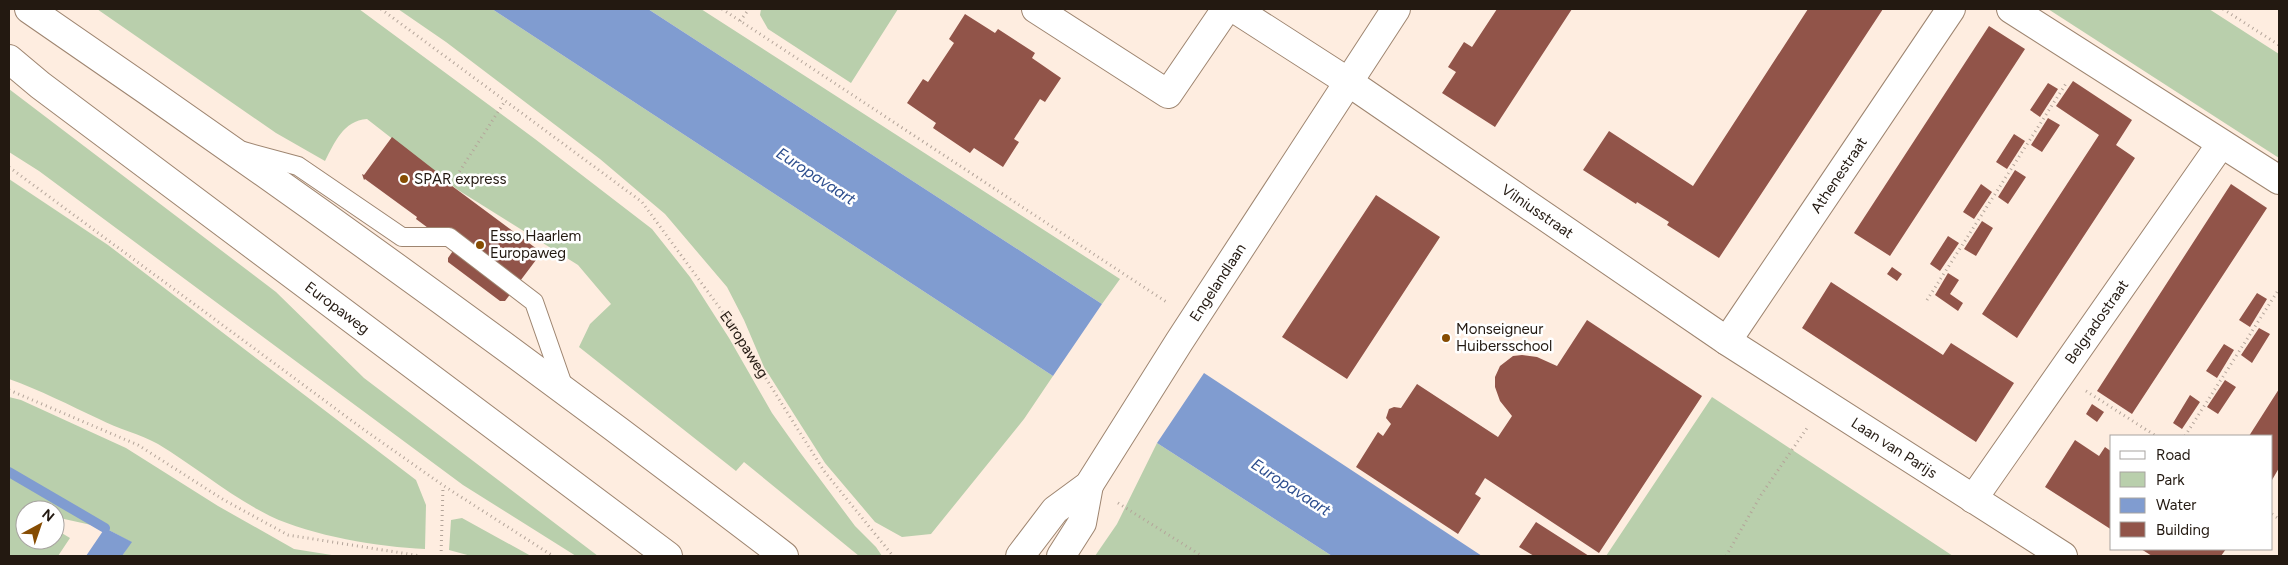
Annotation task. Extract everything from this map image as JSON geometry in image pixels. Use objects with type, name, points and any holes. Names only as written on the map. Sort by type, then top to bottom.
[{"type":"street","points":[[30,9],[232,148],[564,389],[784,556]]},
{"type":"street","points":[[1036,9],[1168,94],[1226,9]]},
{"type":"street","points":[[1235,9],[1347,82]]},
{"type":"street","name":"Engelandlaan","points":[[1020,556],[1055,510],[1089,485],[1193,320],[1396,9]]},
{"type":"street","name":"Athenestraat","points":[[1727,341],[1951,9]]},
{"type":"street","points":[[2011,9],[2279,180]]},
{"type":"street","name":"Europaweg","points":[[9,59],[40,86],[668,556]]},
{"type":"street","name":"Vilniusstraat","points":[[1347,82],[1727,341]]},
{"type":"street","name":"Belgradostraat","points":[[1973,499],[2221,144]]},
{"type":"street","name":"Laan van Parijs","points":[[1727,341],[2063,556]]},
{"type":"street","name":"Engelandlaan","points":[[1061,556],[1082,523],[1089,485]]},
{"type":"lane","points":[[232,148],[298,166],[402,236],[449,237],[534,302],[564,389]]},
{"type":"path","name":"Europaweg","points":[[381,9],[642,202],[734,326],[824,471],[894,556]]},
{"type":"path","points":[[722,9],[1193,320]]},
{"type":"path","points":[[740,21],[749,9]]},
{"type":"path","points":[[2223,9],[2279,45]]},
{"type":"path","points":[[1927,300],[2084,56]]},
{"type":"path","points":[[454,180],[505,100]]},
{"type":"path","points":[[9,166],[363,429],[444,486],[553,556]]},
{"type":"path","points":[[2186,435],[2279,289]]},
{"type":"path","points":[[2060,375],[2154,435]]},
{"type":"path","points":[[9,390],[138,444],[224,500],[288,535],[421,556]]},
{"type":"path","points":[[1726,556],[1761,495],[1825,403]]},
{"type":"path","points":[[1089,485],[1202,556]]},
{"type":"path","points":[[441,556],[444,486]]},
{"type":"green space","points":[[97,9],[359,9],[535,139],[652,229],[690,277],[729,338],[772,413],[855,526],[876,547],[882,556],[859,556],[744,462],[736,471],[579,347],[590,324],[611,304],[578,265],[458,190],[367,119],[346,128],[336,140],[325,161],[276,133]]},
{"type":"green space","points":[[398,9],[492,9],[1053,376],[1024,419],[931,534],[902,537],[875,522],[825,463],[764,367],[744,320],[727,287],[665,214],[600,159],[446,42]]},
{"type":"green space","points":[[648,9],[701,9],[1120,279],[1102,304]]},
{"type":"green space","points":[[761,9],[898,9],[851,83],[768,29],[760,15]]},
{"type":"green space","points":[[2048,9],[2209,9],[2279,54],[2279,158]]},
{"type":"green space","points":[[9,89],[276,292],[364,378],[598,556],[576,556],[463,485],[39,171],[9,152]]},
{"type":"green space","points":[[9,179],[108,245],[416,480],[426,505],[425,549],[367,543],[325,535],[287,523],[241,500],[158,444],[106,423],[9,379]]},
{"type":"green space","points":[[9,397],[21,400],[126,448],[218,506],[294,549],[338,556],[122,556],[131,542],[105,528],[65,519],[65,500],[15,500],[15,550],[62,550],[58,556],[9,556]]},
{"type":"green space","points":[[1712,397],[1953,556],[1606,556]]},
{"type":"green space","points":[[1157,443],[1332,556],[1095,556],[1117,524]]},
{"type":"green space","points":[[462,518],[531,556],[471,556],[449,550],[451,520]]},
{"type":"green space","points":[[65,535],[70,538],[65,546]]},
{"type":"water","name":"Europavaart","points":[[492,9],[648,9],[1102,304],[1053,376]]},
{"type":"water","name":"Europavaart","points":[[1204,373],[1482,556],[1332,556],[1157,443]]},
{"type":"water","points":[[105,528],[132,542],[122,556],[86,556]]},
{"type":"building","points":[[1497,9],[1572,9],[1495,127],[1442,93],[1456,72],[1448,67],[1464,42],[1472,47]]},
{"type":"building","points":[[1808,9],[1883,9],[1719,258],[1667,225],[1669,222],[1637,202],[1636,204],[1583,170],[1609,131],[1693,186]]},
{"type":"building","points":[[965,14],[995,33],[998,29],[1035,53],[1032,58],[1061,78],[1045,102],[1040,99],[1014,139],[1019,142],[1003,167],[974,148],[970,153],[933,128],[936,123],[907,103],[923,79],[928,82],[954,43],[949,39]]},
{"type":"building","points":[[1989,26],[2025,49],[1890,256],[1854,233]]},
{"type":"building","points":[[2073,81],[2132,120],[2116,145],[2135,158],[2017,338],[1982,314],[2099,135],[2056,106]]},
{"type":"building","points":[[2048,83],[2058,89],[2040,117],[2030,110]]},
{"type":"building","points":[[2048,118],[2060,125],[2042,152],[2031,145]]},
{"type":"building","points":[[2014,134],[2025,141],[2007,169],[1996,162]]},
{"type":"building","points":[[392,137],[446,179],[448,177],[448,183],[537,249],[539,256],[505,301],[500,301],[448,262],[448,258],[455,248],[416,219],[417,217],[364,180],[362,174],[364,175]]},
{"type":"building","points":[[2015,170],[2026,177],[2008,204],[1998,197]]},
{"type":"building","points":[[1981,184],[1992,192],[1974,219],[1963,212]]},
{"type":"building","points":[[2231,184],[2267,208],[2132,414],[2097,391]]},
{"type":"building","points":[[1376,195],[1440,237],[1347,379],[1282,337]]},
{"type":"building","points":[[1982,221],[1993,228],[1976,256],[1964,249]]},
{"type":"building","points":[[1948,236],[1959,243],[1940,271],[1930,264]]},
{"type":"building","points":[[1892,267],[1902,274],[1897,281],[1887,274]]},
{"type":"building","points":[[1948,273],[1959,280],[1950,294],[1963,303],[1958,311],[1935,295]]},
{"type":"building","points":[[1831,282],[1943,355],[1951,343],[2014,383],[1976,442],[1802,328]]},
{"type":"building","points":[[2257,293],[2267,299],[2250,327],[2239,320]]},
{"type":"building","points":[[1587,320],[1702,396],[1599,553],[1485,478],[1475,494],[1481,498],[1458,534],[1356,467],[1378,432],[1383,436],[1391,424],[1386,418],[1389,409],[1394,407],[1401,408],[1417,384],[1498,437],[1512,416],[1500,401],[1495,387],[1495,377],[1500,366],[1513,356],[1522,355],[1537,357],[1557,366]]},
{"type":"building","points":[[2259,328],[2270,334],[2252,363],[2241,355]]},
{"type":"building","points":[[2224,344],[2234,350],[2217,378],[2206,371]]},
{"type":"building","points":[[2225,380],[2236,387],[2218,414],[2207,407]]},
{"type":"building","points":[[2279,389],[2279,468],[2273,478],[2273,435],[2250,435]]},
{"type":"building","points":[[2190,395],[2200,402],[2182,429],[2173,423]]},
{"type":"building","points":[[2092,404],[2104,412],[2097,422],[2086,414]]},
{"type":"building","points":[[2075,440],[2099,456],[2105,447],[2110,451],[2110,529],[2045,487]]},
{"type":"building","points":[[1536,522],[1589,556],[1534,556],[1519,547]]},
{"type":"building","points":[[2143,550],[2225,550],[2221,556],[2152,556]]},
{"type":"waterway","points":[[9,472],[105,528]]},
{"type":"place","name":"SPAR express","points":[[404,179]]},
{"type":"place","name":"Esso Haarlem Europaweg","points":[[480,245]]},
{"type":"place","name":"Monseigneur Huibersschool","points":[[1446,338]]}]
